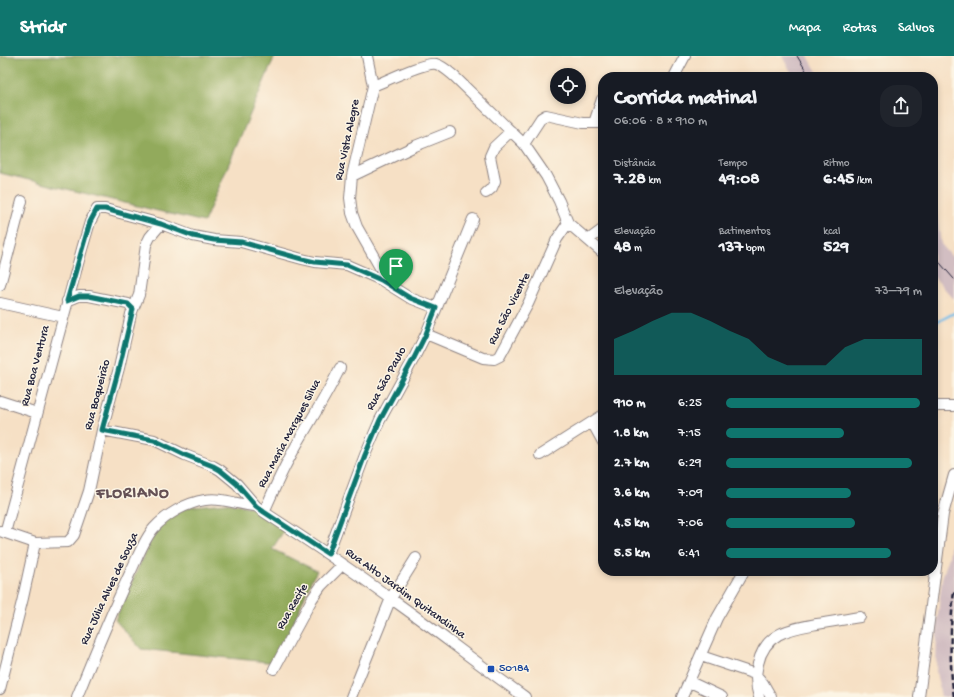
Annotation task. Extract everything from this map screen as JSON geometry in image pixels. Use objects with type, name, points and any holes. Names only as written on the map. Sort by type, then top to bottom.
[{"type":"street","name":"Rua Vista Alegre","points":[[367,56],[373,86],[352,176],[350,198],[352,213],[357,227],[382,271],[396,290]]},
{"type":"street","points":[[677,72],[685,56]]},
{"type":"street","points":[[373,86],[421,66],[430,64],[437,65],[454,76],[524,144],[534,156],[546,176],[568,223],[598,249]]},
{"type":"street","points":[[524,144],[541,118],[546,115],[571,121],[598,123]]},
{"type":"street","points":[[486,193],[492,188],[495,181],[490,156],[494,147],[511,131]]},
{"type":"street","points":[[352,176],[415,146],[450,132]]},
{"type":"street","points":[[0,285],[22,201]]},
{"type":"street","name":"Rua Boa Ventura","points":[[3,532],[90,222],[97,209],[105,209],[161,224]]},
{"type":"street","name":"Rua São Paulo","points":[[328,554],[365,455],[380,420],[426,334],[473,219]]},
{"type":"street","name":"Rua São Vicente","points":[[426,334],[483,358],[494,359],[500,356],[528,304],[557,239],[568,223]]},
{"type":"street","points":[[161,224],[193,236],[214,240],[241,242],[315,262],[347,265],[374,276],[410,298],[436,308]]},
{"type":"street","name":"Rua Boqueirão","points":[[35,543],[68,542],[74,535],[89,491],[102,430],[133,309],[139,295],[146,245],[150,237],[161,224]]},
{"type":"street","points":[[588,240],[598,233]]},
{"type":"street","points":[[67,301],[79,296],[89,296],[128,304],[133,309]]},
{"type":"street","points":[[0,303],[63,317]]},
{"type":"street","name":"Rua Maria Marques Silva","points":[[264,512],[290,457],[340,368]]},
{"type":"street","points":[[0,401],[37,413]]},
{"type":"street","points":[[938,406],[954,406]]},
{"type":"street","points":[[540,455],[598,418]]},
{"type":"street","points":[[592,422],[598,433]]},
{"type":"street","name":"Rua Alto Jardim Quitandinha","points":[[102,430],[154,440],[220,470],[237,484],[256,506],[264,512],[343,564],[391,598],[490,673],[525,697]]},
{"type":"street","points":[[938,513],[954,475]]},
{"type":"street","name":"Rua Júlia Alves de Souza","points":[[76,697],[119,597],[143,546],[154,528],[169,515],[183,507],[203,500],[221,499],[256,506]]},
{"type":"street","points":[[0,688],[23,598],[35,543],[3,532]]},
{"type":"street","points":[[351,697],[391,598],[416,558]]},
{"type":"street","name":"Rua Recife","points":[[274,669],[312,599],[321,586],[343,564]]},
{"type":"street","points":[[682,697],[690,682],[717,618],[741,576]]},
{"type":"street","points":[[918,697],[931,576]]},
{"type":"street","points":[[760,697],[755,684],[756,674],[762,650],[767,643],[776,636],[790,629],[860,617]]},
{"type":"street","points":[[701,656],[756,674],[771,697]]},
{"type":"street","points":[[690,682],[722,697]]},
{"type":"shaded area","points":[[782,56],[808,56],[817,72],[791,72]]},
{"type":"shaded area","points":[[938,222],[941,244],[954,259],[954,299],[938,281]]},
{"type":"shaded area","points":[[954,517],[954,697],[941,697],[936,672],[937,624],[942,578],[949,557]]},
{"type":"green space","points":[[0,56],[275,56],[204,222],[0,173]]},
{"type":"green space","points":[[225,503],[252,507],[285,529],[272,549],[317,571],[311,581],[277,663],[141,649],[115,620],[156,528],[185,507]]},
{"type":"waterway","points":[[938,321],[954,313]]},
{"type":"tram line","points":[[797,56],[807,72]]},
{"type":"tram line","points":[[938,261],[954,279]]},
{"type":"railway","points":[[954,591],[951,670],[954,697]]},
{"type":"place","name":"50184","points":[[491,669]]},
{"type":"district","name":"FLORIANO","points":[[133,494]]},
{"type":"route","points":[[97,209],[105,209],[161,224],[193,236],[214,240],[246,242],[315,262],[347,265],[368,273],[396,290],[410,298],[436,308],[426,334],[414,358],[380,420],[365,455],[328,554],[256,506],[237,484],[213,466],[194,459],[154,440],[135,438],[102,430],[133,309],[128,304],[84,295],[67,301],[90,222],[97,209]]}]
